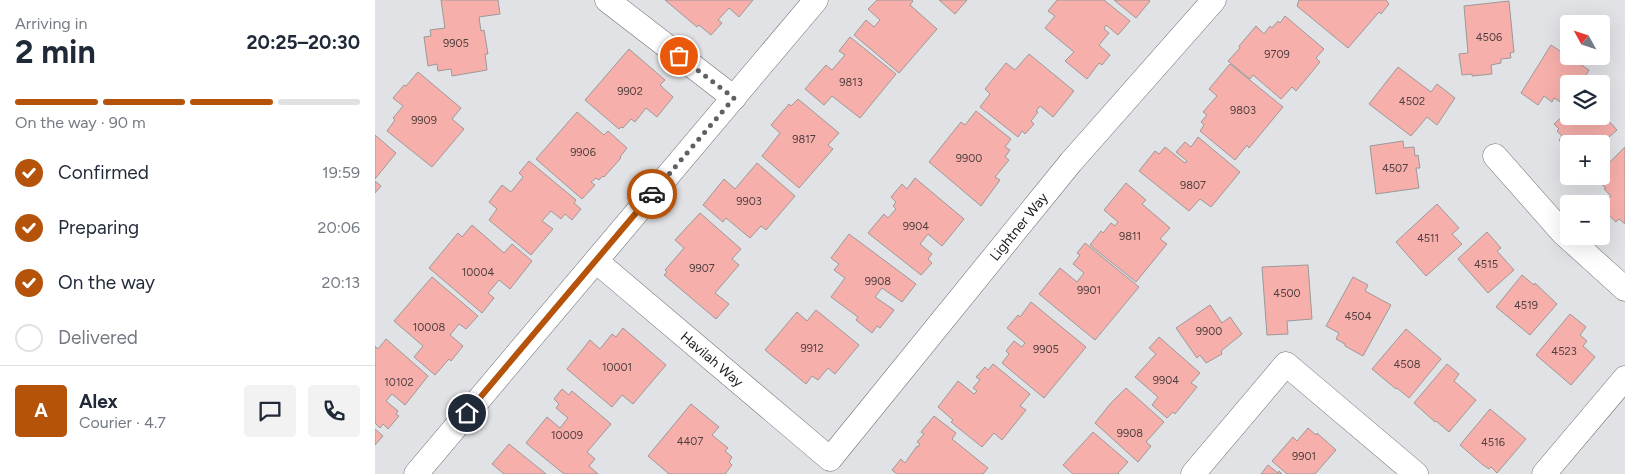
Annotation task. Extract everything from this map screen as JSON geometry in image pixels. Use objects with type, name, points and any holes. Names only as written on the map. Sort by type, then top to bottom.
[{"type":"street","points":[[607,0],[734,98]]},
{"type":"street","points":[[416,474],[816,0]]},
{"type":"street","name":"Lightner Way","points":[[830,458],[1071,162],[1214,0]]},
{"type":"street","points":[[1495,156],[1563,233],[1625,289]]},
{"type":"street","name":"Havilah Way","points":[[596,261],[830,458]]},
{"type":"street","points":[[1193,474],[1285,364],[1416,474]]},
{"type":"street","points":[[1544,474],[1625,378]]},
{"type":"building","points":[[441,0],[498,0],[500,14],[479,17],[481,31],[484,30],[488,54],[485,54],[487,70],[452,76],[451,69],[438,71],[437,64],[428,66],[424,37],[431,36],[430,30],[445,28]]},
{"type":"building","points":[[665,0],[753,0],[739,17],[729,8],[718,20],[722,23],[711,35],[699,25],[697,27]]},
{"type":"building","points":[[877,0],[912,0],[910,5],[937,29],[899,73],[854,35],[866,20],[874,27],[880,20],[868,9]]},
{"type":"building","points":[[939,0],[967,0],[955,14]]},
{"type":"building","points":[[1057,0],[1104,0],[1130,21],[1118,35],[1106,25],[1104,29],[1109,33],[1099,45],[1110,55],[1102,65],[1099,63],[1087,79],[1065,61],[1074,52],[1045,28],[1055,16],[1048,11]]},
{"type":"building","points":[[1114,0],[1149,0],[1150,1],[1136,18]]},
{"type":"building","points":[[1299,0],[1386,0],[1389,4],[1381,14],[1379,12],[1348,48],[1297,6]]},
{"type":"building","points":[[1509,1],[1514,52],[1510,53],[1511,58],[1501,59],[1501,63],[1491,65],[1492,74],[1462,75],[1459,54],[1468,53],[1464,6]]},
{"type":"building","points":[[1285,16],[1324,49],[1316,58],[1320,62],[1296,91],[1292,87],[1281,99],[1253,75],[1250,79],[1228,61],[1256,26],[1264,34],[1270,26],[1272,28],[1278,21],[1280,23]]},
{"type":"building","points":[[850,37],[896,74],[860,118],[832,96],[824,105],[805,89],[826,65],[832,70],[845,55],[839,51]]},
{"type":"building","points":[[1551,45],[1560,51],[1560,65],[1581,65],[1589,70],[1586,75],[1560,75],[1560,102],[1554,98],[1552,102],[1544,96],[1538,105],[1521,93]]},
{"type":"building","points":[[629,49],[665,80],[660,85],[673,97],[657,117],[646,108],[635,122],[631,119],[623,128],[619,129],[585,100]]},
{"type":"building","points":[[1029,54],[1074,91],[1053,117],[1040,106],[1031,121],[1034,124],[1025,134],[1022,131],[1018,137],[980,107],[990,94],[985,89],[1006,63],[1015,70]]},
{"type":"building","points":[[1230,64],[1283,107],[1249,148],[1247,145],[1235,160],[1200,131],[1204,125],[1201,122],[1207,115],[1203,112],[1217,96],[1209,89]]},
{"type":"building","points":[[1398,67],[1431,92],[1437,84],[1455,98],[1437,125],[1427,117],[1411,136],[1369,104]]},
{"type":"building","points":[[418,72],[461,108],[452,119],[464,129],[432,167],[387,131],[395,120],[393,118],[403,106],[393,98]]},
{"type":"building","points":[[798,99],[839,133],[828,145],[833,149],[799,188],[762,156],[780,133],[771,125],[789,104],[791,106]]},
{"type":"building","points":[[976,111],[1011,139],[1005,147],[1010,150],[1005,157],[1009,160],[995,177],[1000,180],[981,206],[929,162],[961,122],[965,125]]},
{"type":"building","points":[[577,112],[604,135],[608,131],[627,148],[621,158],[604,177],[599,180],[596,178],[591,182],[595,185],[582,199],[536,159]]},
{"type":"building","points":[[1560,119],[1560,125],[1610,125],[1610,122],[1617,130],[1610,136],[1561,135],[1557,131],[1559,129],[1554,124]]},
{"type":"building","points":[[375,135],[396,153],[375,179]]},
{"type":"building","points":[[1198,137],[1240,172],[1211,207],[1200,199],[1189,211],[1139,171],[1155,151],[1159,154],[1165,147],[1185,163],[1187,161],[1176,152],[1185,142],[1191,147]]},
{"type":"building","points":[[1403,141],[1404,148],[1414,147],[1415,156],[1418,155],[1420,168],[1416,168],[1419,188],[1376,194],[1370,146]]},
{"type":"building","points":[[1625,147],[1625,224],[1619,219],[1616,222],[1610,216],[1611,196],[1602,185],[1610,185],[1610,162]]},
{"type":"building","points":[[529,161],[576,200],[574,203],[581,209],[572,220],[565,214],[561,219],[551,211],[542,221],[553,229],[531,255],[489,220],[497,209],[489,202],[502,185],[511,192],[523,177],[519,173]]},
{"type":"building","points":[[757,163],[795,196],[766,230],[761,226],[750,238],[726,218],[723,222],[703,205],[724,179],[735,189]]},
{"type":"building","points":[[915,178],[964,219],[942,246],[928,234],[920,244],[932,254],[928,259],[932,263],[921,275],[868,233],[884,214],[888,218],[896,209],[893,206],[896,202],[891,197],[902,184],[907,189]]},
{"type":"building","points":[[375,181],[381,186],[375,193]]},
{"type":"building","points":[[1126,183],[1146,200],[1142,204],[1170,228],[1160,239],[1167,244],[1136,282],[1090,245],[1101,231],[1103,233],[1111,223],[1115,226],[1118,222],[1104,210]]},
{"type":"building","points":[[1437,204],[1459,228],[1452,234],[1462,244],[1426,276],[1396,242]]},
{"type":"building","points":[[700,213],[741,249],[732,259],[739,265],[715,293],[729,304],[716,319],[664,275],[667,272],[665,270],[684,248],[675,240]]},
{"type":"building","points":[[472,225],[504,253],[512,244],[532,261],[510,289],[499,280],[488,293],[494,298],[482,313],[429,268],[458,233],[462,237]]},
{"type":"building","points":[[1487,232],[1501,248],[1497,251],[1514,270],[1488,293],[1458,259]]},
{"type":"building","points":[[849,234],[916,284],[902,302],[882,288],[875,297],[894,310],[880,328],[877,326],[872,333],[856,320],[858,317],[831,297],[845,278],[834,270],[839,264],[831,258]]},
{"type":"building","points":[[1085,243],[1139,287],[1095,340],[1039,294],[1060,268],[1077,282],[1084,273],[1073,264],[1080,255],[1077,253]]},
{"type":"building","points":[[1308,265],[1312,319],[1287,321],[1288,334],[1267,335],[1262,267]]},
{"type":"building","points":[[1522,275],[1534,285],[1535,283],[1557,304],[1530,335],[1496,307]]},
{"type":"building","points":[[432,277],[478,316],[466,329],[459,324],[450,335],[463,346],[451,361],[449,359],[435,375],[414,357],[423,346],[394,321]]},
{"type":"building","points":[[1353,277],[1368,285],[1365,291],[1391,305],[1363,356],[1336,339],[1339,333],[1326,326]]},
{"type":"building","points":[[1031,302],[1086,347],[1044,398],[1002,363],[1009,354],[1006,351],[1014,341],[1022,347],[1025,343],[1007,328],[1018,315],[1020,317]]},
{"type":"building","points":[[1210,305],[1222,323],[1230,317],[1242,334],[1221,351],[1222,354],[1206,363],[1200,355],[1197,358],[1176,328]]},
{"type":"building","points":[[816,310],[859,345],[835,374],[828,368],[818,380],[812,376],[806,384],[765,350],[797,312],[807,321]]},
{"type":"building","points":[[1570,314],[1586,327],[1580,335],[1587,341],[1583,346],[1595,357],[1571,385],[1536,355]]},
{"type":"building","points":[[623,328],[666,365],[633,404],[622,395],[612,407],[567,369],[590,340],[600,349],[612,334],[616,337]]},
{"type":"building","points":[[1406,329],[1441,359],[1409,398],[1372,369]]},
{"type":"building","points":[[1159,337],[1200,373],[1191,383],[1197,387],[1175,414],[1173,412],[1167,418],[1152,405],[1158,397],[1135,377],[1156,354],[1149,348]]},
{"type":"building","points":[[386,339],[428,376],[405,405],[392,394],[386,401],[398,411],[396,414],[399,416],[388,429],[383,424],[380,428],[375,423],[375,346],[378,349]]},
{"type":"building","points":[[993,364],[1030,394],[1020,406],[1026,410],[1002,440],[994,433],[982,447],[951,422],[953,420],[938,407],[958,381],[974,394],[977,391],[973,388],[980,380],[976,377],[985,367],[988,370]]},
{"type":"building","points":[[1447,364],[1459,374],[1454,381],[1476,400],[1449,432],[1414,403]]},
{"type":"building","points":[[1126,388],[1164,422],[1146,442],[1151,446],[1138,462],[1095,423]]},
{"type":"building","points":[[562,389],[569,395],[572,391],[611,424],[587,452],[595,459],[589,466],[598,474],[564,474],[526,443],[547,417],[560,428],[568,418],[556,408],[559,404],[554,399]]},
{"type":"building","points":[[691,404],[719,427],[712,435],[728,448],[725,451],[732,457],[729,462],[732,465],[725,474],[669,474],[648,456]]},
{"type":"building","points":[[1490,409],[1526,439],[1497,473],[1491,467],[1489,469],[1483,465],[1460,445]]},
{"type":"building","points":[[934,416],[956,433],[952,439],[988,468],[983,474],[897,474],[892,470],[901,459],[905,463],[918,447],[920,444],[917,442],[924,434],[921,432]]},
{"type":"building","points":[[1308,428],[1316,435],[1317,433],[1336,450],[1315,474],[1287,474],[1272,461],[1293,437],[1297,441]]},
{"type":"building","points":[[375,429],[383,436],[375,445]]},
{"type":"building","points":[[1093,432],[1128,462],[1119,474],[1073,474],[1063,465]]},
{"type":"building","points":[[509,444],[546,474],[504,474],[492,464]]},
{"type":"building","points":[[1268,465],[1278,473],[1279,471],[1282,474],[1261,474]]},
{"type":"way so far","points":[[652,194],[734,98],[679,56]]},
{"type":"route","points":[[467,413],[652,194]]}]
